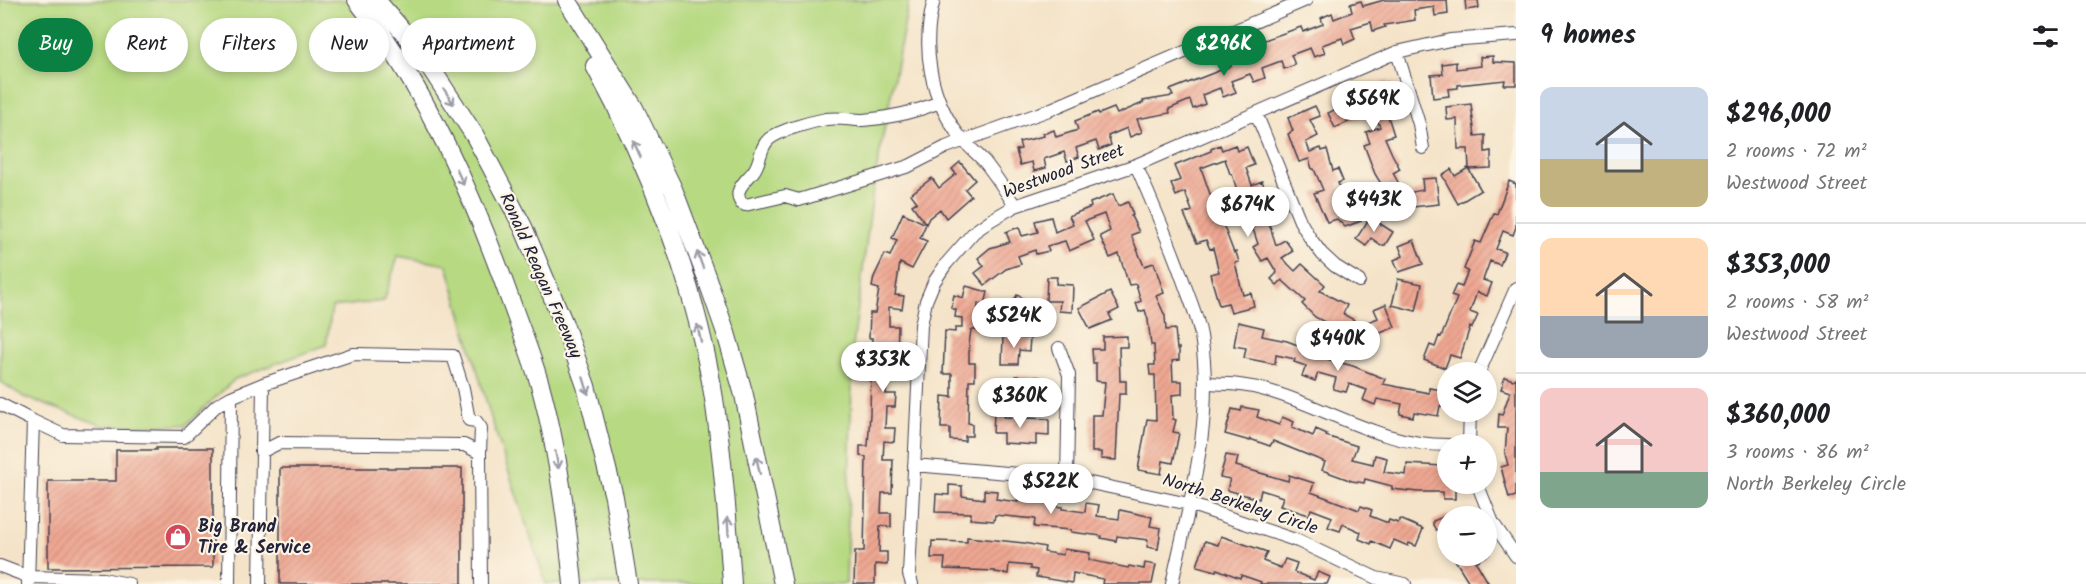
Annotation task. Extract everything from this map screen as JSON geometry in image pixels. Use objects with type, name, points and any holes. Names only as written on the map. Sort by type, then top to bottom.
[{"type":"highway","points":[[357,0],[401,61],[424,100],[500,268],[543,395],[557,459],[568,527],[573,584]]},
{"type":"highway","name":"Ronald Reagan Freeway","points":[[376,0],[419,50],[468,127],[523,227],[564,324],[586,386],[614,497],[628,584]]},
{"type":"highway","points":[[556,0],[611,96],[638,152],[672,238],[691,298],[714,397],[725,491],[732,584]]},
{"type":"highway","points":[[567,0],[634,108],[673,189],[690,233],[726,333],[744,395],[783,584]]},
{"type":"street","points":[[934,0],[928,25],[928,49],[933,84],[940,102],[963,140],[984,162],[1014,206]]},
{"type":"street","points":[[940,102],[922,110],[864,120],[826,119],[788,130],[769,139],[763,147],[757,168],[737,193],[738,198],[745,205],[785,196],[799,200],[909,166],[946,147],[1049,110],[1306,0]]},
{"type":"street","name":"Westwood Street","points":[[912,584],[909,574],[921,325],[926,301],[934,282],[946,264],[974,232],[1014,206],[1136,165],[1397,52],[1450,40],[1516,35]]},
{"type":"street","points":[[1397,52],[1424,148]]},
{"type":"street","points":[[1256,113],[1300,221],[1310,238],[1335,266],[1359,281]]},
{"type":"street","points":[[1136,165],[1173,252],[1201,336],[1205,383],[1201,444],[1172,584]]},
{"type":"street","points":[[1483,362],[1516,288]]},
{"type":"street","points":[[1059,348],[1069,375],[1067,478]]},
{"type":"street","points":[[0,404],[63,435],[184,437],[217,405],[231,398],[263,384],[353,354],[453,356],[463,388],[469,420],[476,421],[481,428],[482,584]]},
{"type":"street","points":[[1205,383],[1240,384],[1268,390],[1397,440],[1437,444]]},
{"type":"street","points":[[260,584],[263,384]]},
{"type":"street","points":[[230,584],[231,398]]},
{"type":"street","points":[[29,580],[33,421]]},
{"type":"street","points":[[261,452],[279,443],[464,445],[480,453]]},
{"type":"street","name":"North Berkeley Circle","points":[[914,465],[1067,478],[1189,504],[1298,541],[1376,578],[1405,584]]},
{"type":"street","points":[[1480,494],[1493,523],[1514,548]]},
{"type":"street","points":[[0,566],[29,580],[103,579],[129,584]]},
{"type":"green space","points":[[0,0],[909,0],[874,183],[853,346],[846,584],[546,584],[491,418],[447,265],[398,256],[384,301],[332,307],[326,345],[235,379],[186,425],[104,426],[24,397],[0,381]]},
{"type":"building","points":[[1384,0],[1447,0],[1448,14],[1435,16],[1434,7],[1414,10],[1415,20],[1384,25],[1385,27],[1373,31],[1371,22],[1351,28],[1355,39],[1344,44],[1342,38],[1322,45],[1325,53],[1314,57],[1310,48],[1291,55],[1295,65],[1284,69],[1281,61],[1262,68],[1265,78],[1254,82],[1250,74],[1231,81],[1236,92],[1223,97],[1220,88],[1202,95],[1205,104],[1193,109],[1190,100],[1169,109],[1170,113],[1137,119],[1142,132],[1130,137],[1127,128],[1108,136],[1111,145],[1099,150],[1096,141],[1076,148],[1079,157],[1067,161],[1064,152],[1044,159],[1046,168],[1034,171],[1032,162],[1020,165],[1016,150],[1021,149],[1019,142],[1044,136],[1043,134],[1054,130],[1056,137],[1078,130],[1075,121],[1098,112],[1099,114],[1114,108],[1117,114],[1143,101],[1173,96],[1170,90],[1231,66],[1228,58],[1260,45],[1259,42],[1301,27],[1303,32],[1323,24],[1321,18],[1332,13],[1334,19],[1352,12],[1350,4],[1361,1],[1363,6]]},
{"type":"building","points":[[1465,0],[1478,0],[1479,8],[1466,10]]},
{"type":"building","points":[[1493,56],[1493,62],[1516,63],[1516,85],[1504,85],[1505,80],[1458,85],[1458,88],[1448,89],[1449,96],[1433,98],[1431,75],[1443,74],[1442,64],[1456,62],[1456,69],[1481,66],[1480,57]]},
{"type":"building","points":[[1387,82],[1397,105],[1386,110],[1394,135],[1385,138],[1400,169],[1393,173],[1399,184],[1386,192],[1375,174],[1364,145],[1370,143],[1366,132],[1380,127],[1374,110],[1335,128],[1328,113],[1341,107],[1337,99],[1349,94],[1355,106],[1380,95],[1376,87]]},
{"type":"building","points":[[1471,104],[1475,136],[1485,135],[1485,152],[1491,151],[1491,168],[1469,169],[1468,149],[1458,149],[1457,119],[1447,120],[1446,107]]},
{"type":"building","points":[[1315,106],[1320,116],[1310,120],[1318,136],[1306,142],[1310,152],[1321,148],[1322,151],[1327,149],[1333,171],[1338,169],[1343,181],[1338,183],[1345,201],[1353,198],[1361,221],[1345,227],[1337,219],[1327,222],[1314,193],[1323,190],[1314,169],[1309,159],[1299,162],[1288,134],[1293,131],[1288,118]]},
{"type":"building","points":[[1220,145],[1222,150],[1235,145],[1237,151],[1247,147],[1254,165],[1246,168],[1252,185],[1262,181],[1274,211],[1266,214],[1276,245],[1285,240],[1293,251],[1282,258],[1295,271],[1302,264],[1325,285],[1320,291],[1347,305],[1343,314],[1354,320],[1347,334],[1315,317],[1302,304],[1305,301],[1282,280],[1277,285],[1271,279],[1277,273],[1268,258],[1262,261],[1253,247],[1258,244],[1244,202],[1241,203],[1225,159],[1201,168],[1219,220],[1221,219],[1234,253],[1236,252],[1239,262],[1235,263],[1243,295],[1251,293],[1254,306],[1231,312],[1228,303],[1219,305],[1210,274],[1219,272],[1213,248],[1210,249],[1206,240],[1197,243],[1184,214],[1192,211],[1185,192],[1176,196],[1171,184],[1180,180],[1174,166]]},
{"type":"building","points":[[960,162],[975,180],[965,189],[971,196],[946,218],[940,209],[929,218],[926,224],[912,205],[917,202],[911,194],[932,178],[939,188],[956,174],[952,169]]},
{"type":"building","points":[[1468,168],[1481,190],[1458,204],[1442,175],[1451,169],[1455,176]]},
{"type":"building","points":[[1436,178],[1439,204],[1413,207],[1412,192],[1423,190],[1422,179]]},
{"type":"building","points":[[1509,181],[1516,184],[1516,227],[1513,235],[1503,231],[1496,249],[1505,252],[1500,265],[1490,261],[1483,280],[1492,283],[1487,296],[1477,292],[1470,312],[1478,315],[1472,328],[1470,327],[1460,358],[1450,355],[1447,362],[1437,362],[1437,365],[1424,360],[1430,345],[1435,347],[1439,336],[1441,337],[1457,298],[1451,296],[1456,285],[1462,287],[1468,271],[1464,269],[1475,241],[1481,243],[1494,213],[1497,214]]},
{"type":"building","points":[[1113,194],[1118,206],[1128,202],[1133,215],[1131,216],[1139,232],[1131,235],[1144,266],[1154,263],[1164,293],[1156,296],[1165,316],[1166,330],[1175,329],[1177,349],[1179,348],[1179,360],[1172,361],[1173,381],[1182,381],[1182,394],[1172,395],[1173,419],[1176,420],[1173,432],[1179,433],[1173,463],[1163,461],[1161,474],[1138,470],[1147,419],[1156,420],[1155,375],[1150,375],[1149,365],[1155,365],[1154,345],[1151,345],[1145,310],[1139,312],[1136,303],[1141,301],[1136,284],[1129,285],[1119,254],[1110,258],[1100,236],[1110,231],[1104,214],[1085,221],[1094,240],[1069,251],[1065,241],[1047,246],[1049,251],[1036,254],[1035,250],[1018,256],[1021,264],[1006,269],[985,285],[975,273],[984,266],[978,258],[990,248],[1010,242],[1006,232],[1019,227],[1022,236],[1038,232],[1035,221],[1051,217],[1055,232],[1073,224],[1069,216],[1091,207],[1090,203]]},
{"type":"building","points":[[903,213],[926,224],[920,238],[927,241],[912,269],[900,263],[895,295],[904,296],[902,309],[889,307],[889,326],[898,326],[897,358],[887,358],[886,394],[896,394],[895,407],[886,407],[885,428],[895,428],[894,442],[884,441],[883,460],[893,460],[892,493],[882,493],[881,513],[891,513],[891,527],[880,526],[879,552],[887,552],[887,565],[875,564],[875,584],[854,584],[855,551],[864,551],[866,457],[860,456],[860,446],[868,446],[870,413],[871,371],[861,371],[861,360],[871,360],[870,313],[875,313],[879,289],[872,287],[874,277],[885,254],[890,256],[897,240],[892,238]]},
{"type":"building","points":[[1369,219],[1373,219],[1393,232],[1385,245],[1371,238],[1366,246],[1356,239]]},
{"type":"building","points":[[1414,240],[1423,264],[1399,272],[1394,260],[1403,256],[1399,246]]},
{"type":"building","points":[[1047,277],[1057,277],[1056,284],[1073,285],[1072,312],[1059,311],[1060,301],[1046,301]]},
{"type":"building","points":[[1398,279],[1422,284],[1416,311],[1392,305]]},
{"type":"building","points":[[966,286],[988,292],[985,305],[978,303],[977,330],[971,330],[969,363],[975,363],[975,380],[969,380],[968,423],[972,424],[972,436],[965,436],[965,441],[950,440],[950,428],[941,428],[942,396],[952,397],[952,374],[943,374],[945,331],[955,332],[955,328],[962,328],[962,318],[955,317],[956,310],[951,308],[954,295],[963,298]]},
{"type":"building","points":[[1110,292],[1119,309],[1109,314],[1112,320],[1090,329],[1079,308]]},
{"type":"building","points":[[1017,295],[1035,305],[1029,316],[1037,321],[1030,332],[1009,319],[1016,306],[1012,304]]},
{"type":"building","points":[[1386,304],[1395,327],[1373,336],[1368,322],[1378,318],[1374,309]]},
{"type":"building","points":[[1238,322],[1264,328],[1262,336],[1287,341],[1324,355],[1323,358],[1353,366],[1385,379],[1383,384],[1429,393],[1429,388],[1437,389],[1437,416],[1414,412],[1413,417],[1400,414],[1402,404],[1377,399],[1375,405],[1363,400],[1367,390],[1349,384],[1346,392],[1333,389],[1336,378],[1318,373],[1315,381],[1302,376],[1306,366],[1294,362],[1295,359],[1276,355],[1275,364],[1244,358],[1246,348],[1234,346]]},
{"type":"building","points":[[1127,336],[1127,347],[1119,347],[1120,381],[1126,381],[1126,394],[1119,394],[1116,460],[1101,459],[1101,452],[1092,452],[1092,415],[1102,415],[1105,382],[1096,381],[1096,363],[1093,363],[1092,349],[1103,349],[1103,337]]},
{"type":"building","points":[[1003,337],[1030,338],[1029,351],[1019,350],[1018,364],[1002,364]]},
{"type":"building","points":[[1016,376],[1040,377],[1039,388],[1049,389],[1049,402],[1024,401],[1024,386],[1016,386]]},
{"type":"building","points":[[1505,377],[1513,380],[1516,378],[1516,496],[1509,498],[1501,467],[1508,465],[1505,454],[1507,428],[1498,428],[1499,414],[1502,415],[1510,392],[1501,389]]},
{"type":"building","points":[[1242,407],[1259,410],[1257,417],[1279,425],[1282,417],[1294,422],[1292,427],[1313,436],[1316,429],[1327,434],[1326,436],[1357,446],[1352,459],[1373,464],[1375,455],[1387,458],[1384,472],[1406,475],[1407,464],[1437,466],[1437,492],[1392,489],[1392,486],[1365,479],[1364,483],[1352,481],[1322,470],[1325,462],[1273,441],[1270,446],[1225,434],[1232,409],[1241,411]]},
{"type":"building","points":[[994,413],[1004,414],[1004,417],[1049,419],[1049,436],[1036,435],[1036,445],[1003,443],[1003,433],[993,433]]},
{"type":"building","points":[[156,448],[213,448],[213,567],[48,568],[48,481],[116,481],[116,450],[156,450]]},
{"type":"building","points":[[1226,455],[1238,457],[1236,466],[1288,481],[1289,475],[1314,483],[1311,492],[1359,510],[1361,506],[1372,510],[1370,516],[1388,523],[1389,520],[1398,523],[1400,519],[1423,529],[1416,546],[1409,543],[1408,546],[1394,540],[1390,549],[1372,541],[1371,544],[1359,539],[1361,532],[1343,524],[1340,531],[1328,527],[1332,517],[1311,509],[1309,515],[1280,506],[1283,497],[1261,490],[1259,499],[1227,490],[1230,479],[1220,477]]},
{"type":"building","points":[[280,468],[462,468],[462,584],[280,584]]},
{"type":"building","points":[[949,485],[962,486],[962,496],[984,499],[984,490],[997,491],[996,499],[1018,502],[1019,492],[1032,493],[1051,496],[1050,506],[1063,507],[1062,509],[1085,512],[1086,503],[1099,505],[1097,516],[1119,519],[1120,510],[1152,517],[1150,526],[1161,528],[1158,549],[1147,547],[1148,540],[1117,536],[1116,541],[1101,538],[1102,536],[1071,532],[1071,530],[1034,527],[1035,519],[995,515],[994,521],[970,519],[971,513],[935,512],[936,494],[949,495]]},
{"type":"building","points":[[1443,494],[1455,494],[1455,499],[1443,499]]},
{"type":"building","points":[[1437,519],[1437,530],[1433,525],[1433,521]]},
{"type":"building","points":[[1221,536],[1267,552],[1263,561],[1281,568],[1285,559],[1297,563],[1294,572],[1314,580],[1318,572],[1330,577],[1327,584],[1260,584],[1261,582],[1241,575],[1240,578],[1217,569],[1216,571],[1197,566],[1205,541],[1218,545]]},
{"type":"building","points":[[967,537],[1024,543],[1045,547],[1044,552],[1063,555],[1064,549],[1090,553],[1089,560],[1128,568],[1129,566],[1144,569],[1145,563],[1156,565],[1152,584],[1102,584],[1103,579],[1073,573],[1072,583],[1036,577],[1037,570],[1030,569],[1030,566],[1009,564],[1008,574],[995,571],[944,569],[945,558],[931,558],[932,541],[967,542]]},
{"type":"building","points":[[1459,566],[1478,566],[1489,584],[1470,584]]},
{"type":"place","name":"Big Brand Tire & Service","points":[[178,537]]}]
